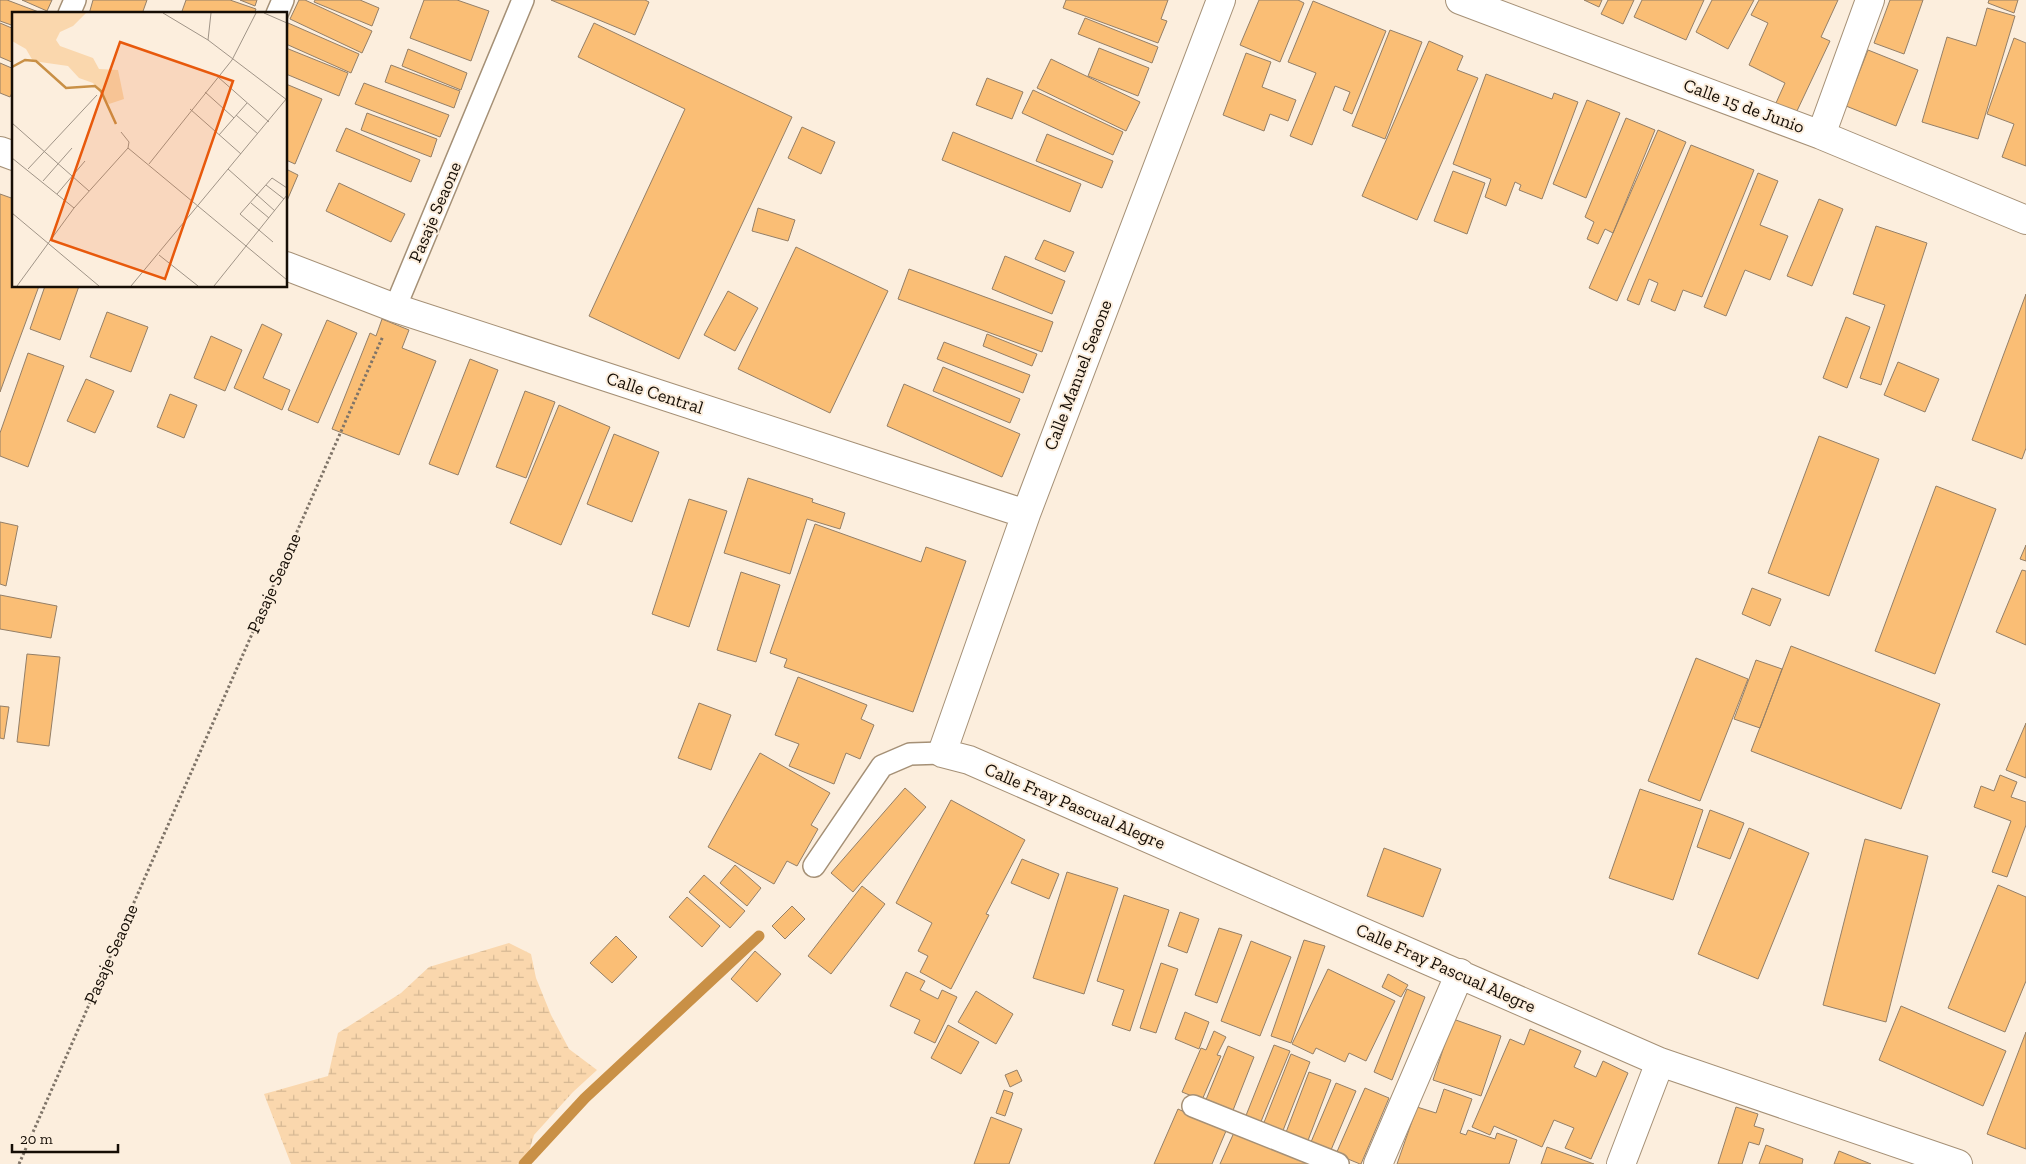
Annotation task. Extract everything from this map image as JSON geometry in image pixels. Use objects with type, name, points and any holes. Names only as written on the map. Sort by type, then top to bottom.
[{"type":"street","name":"Calle Manuel Seaone","points":[[942,753],[1026,514],[1222,0]]},
{"type":"street","name":"Calle 15 de Junio","points":[[1460,0],[1821,135],[2026,220]]},
{"type":"street","points":[[1821,135],[1870,0]]},
{"type":"street","name":"Calle Central","points":[[288,267],[395,308],[1026,514]]},
{"type":"street","name":"Calle Fray Pascual Alegre","points":[[942,753],[978,764],[1660,1062],[1958,1164]]},
{"type":"street","points":[[1378,1164],[1460,973]]},
{"type":"street","points":[[1621,1164],[1660,1062]]},
{"type":"lane","points":[[70,12],[75,0]]},
{"type":"lane","points":[[279,12],[283,0]]},
{"type":"lane","name":"Pasaje Seaone","points":[[395,308],[523,0]]},
{"type":"lane","points":[[814,866],[882,766],[910,754],[942,753]]},
{"type":"lane","points":[[1193,1106],[1338,1164]]},
{"type":"path","name":"Pasaje Seaone","points":[[19,1164],[395,308]]},
{"type":"green space","points":[[509,943],[531,954],[536,978],[551,1015],[569,1049],[597,1070],[573,1092],[534,1135],[528,1155],[517,1164],[291,1164],[264,1094],[328,1076],[338,1033],[401,993],[429,967]]},
{"type":"building","points":[[0,0],[7,0],[39,12],[12,12],[12,25],[0,21]]},
{"type":"building","points":[[22,0],[52,0],[47,11]]},
{"type":"building","points":[[93,0],[147,0],[143,12],[90,12]]},
{"type":"building","points":[[186,0],[230,0],[256,9],[255,12],[182,12]]},
{"type":"building","points":[[240,0],[257,0],[255,6]]},
{"type":"building","points":[[299,0],[305,0],[372,31],[362,53],[290,19]]},
{"type":"building","points":[[315,0],[360,0],[379,8],[372,26],[314,2]]},
{"type":"building","points":[[424,0],[457,0],[489,11],[471,61],[410,38]]},
{"type":"building","points":[[551,0],[645,0],[649,2],[635,35]]},
{"type":"building","points":[[1066,0],[1168,0],[1161,19],[1167,21],[1158,43],[1063,8]]},
{"type":"building","points":[[1259,0],[1298,0],[1304,3],[1280,62],[1240,45]]},
{"type":"building","points":[[1584,0],[1602,0],[1599,7]]},
{"type":"building","points":[[1608,0],[1634,0],[1623,24],[1601,14]]},
{"type":"building","points":[[1642,0],[1704,0],[1686,40],[1634,17]]},
{"type":"building","points":[[1712,0],[1754,0],[1728,49],[1696,32]]},
{"type":"building","points":[[1759,0],[1838,0],[1821,37],[1830,41],[1796,113],[1776,103],[1785,83],[1749,65],[1768,23],[1751,15]]},
{"type":"building","points":[[1890,0],[1923,0],[1904,54],[1874,43]]},
{"type":"building","points":[[1989,0],[2018,0],[2014,13],[1988,3]]},
{"type":"building","points":[[1313,1],[1386,31],[1352,114],[1343,110],[1350,92],[1335,86],[1312,145],[1290,136],[1316,73],[1288,62]]},
{"type":"building","points":[[1987,8],[2015,16],[1978,139],[1922,122],[1947,37],[1976,46]]},
{"type":"building","points":[[1085,18],[1158,47],[1152,63],[1078,34]]},
{"type":"building","points":[[0,23],[12,28],[12,62],[0,57]]},
{"type":"building","points":[[288,23],[359,54],[351,73],[288,45]]},
{"type":"building","points":[[594,23],[792,117],[679,359],[589,316],[685,109],[578,57]]},
{"type":"building","points":[[1390,30],[1422,42],[1385,139],[1352,126]]},
{"type":"building","points":[[2014,38],[2026,43],[2026,166],[2002,157],[2014,124],[1987,114]]},
{"type":"building","points":[[1429,41],[1463,56],[1457,70],[1478,78],[1417,220],[1362,196]]},
{"type":"building","points":[[1099,48],[1149,68],[1138,96],[1088,76]]},
{"type":"building","points":[[288,49],[348,73],[339,96],[288,75]]},
{"type":"building","points":[[408,49],[467,73],[461,90],[402,66]]},
{"type":"building","points":[[1868,50],[1918,70],[1896,126],[1846,106]]},
{"type":"building","points":[[1246,53],[1271,62],[1262,87],[1296,100],[1288,121],[1270,114],[1264,131],[1223,115]]},
{"type":"building","points":[[1051,59],[1140,102],[1126,131],[1037,88]]},
{"type":"building","points":[[0,63],[12,68],[12,93],[10,97],[0,93]]},
{"type":"building","points":[[391,65],[460,91],[454,108],[385,82]]},
{"type":"building","points":[[1486,74],[1552,99],[1554,93],[1578,102],[1542,199],[1519,190],[1521,185],[1515,182],[1506,206],[1485,197],[1491,179],[1453,164]]},
{"type":"building","points":[[987,78],[1023,92],[1012,119],[976,105]]},
{"type":"building","points":[[364,83],[449,115],[440,137],[355,104]]},
{"type":"building","points":[[288,85],[322,99],[295,164],[288,161]]},
{"type":"building","points":[[1033,90],[1123,132],[1113,155],[1022,113]]},
{"type":"building","points":[[1587,100],[1620,113],[1586,198],[1553,184]]},
{"type":"building","points":[[367,113],[437,139],[431,157],[361,130]]},
{"type":"building","points":[[1626,118],[1655,130],[1613,233],[1605,229],[1598,244],[1587,239],[1594,222],[1585,217]]},
{"type":"building","points":[[802,127],[835,142],[821,174],[788,158]]},
{"type":"building","points":[[346,128],[420,160],[411,182],[336,151]]},
{"type":"building","points":[[1658,130],[1686,142],[1617,301],[1589,288]]},
{"type":"building","points":[[953,132],[1081,184],[1070,212],[942,160]]},
{"type":"building","points":[[1047,134],[1113,161],[1102,188],[1036,161]]},
{"type":"building","points":[[1691,145],[1754,170],[1702,297],[1683,290],[1675,311],[1651,301],[1658,283],[1649,279],[1639,305],[1627,300]]},
{"type":"building","points":[[288,170],[298,175],[288,198]]},
{"type":"building","points":[[1453,171],[1485,183],[1467,234],[1434,221]]},
{"type":"building","points":[[1758,173],[1778,181],[1760,225],[1788,236],[1770,280],[1745,270],[1726,316],[1704,307]]},
{"type":"building","points":[[339,183],[405,214],[391,242],[326,211]]},
{"type":"building","points":[[0,194],[12,198],[12,288],[38,288],[0,392]]},
{"type":"building","points":[[1819,199],[1843,209],[1812,286],[1787,276]]},
{"type":"building","points":[[758,208],[795,220],[788,241],[752,231]]},
{"type":"building","points":[[1876,226],[1927,243],[1881,385],[1860,378],[1885,305],[1853,294]]},
{"type":"building","points":[[1044,240],[1074,252],[1065,272],[1035,259]]},
{"type":"building","points":[[796,247],[888,291],[830,413],[738,369]]},
{"type":"building","points":[[1005,256],[1065,281],[1052,314],[992,289]]},
{"type":"building","points":[[909,269],[1053,322],[1042,352],[898,299]]},
{"type":"building","points":[[44,288],[78,288],[60,340],[30,329]]},
{"type":"building","points":[[728,291],[758,308],[735,351],[704,335]]},
{"type":"building","points":[[2026,294],[2026,448],[2022,459],[1972,440]]},
{"type":"building","points":[[107,312],[148,327],[131,372],[90,357]]},
{"type":"building","points":[[1846,317],[1870,327],[1847,388],[1823,378]]},
{"type":"building","points":[[382,319],[409,330],[402,348],[436,361],[399,455],[332,429],[370,333],[376,336]]},
{"type":"building","points":[[327,320],[357,333],[318,423],[288,410]]},
{"type":"building","points":[[262,324],[282,334],[263,378],[290,390],[282,410],[234,388]]},
{"type":"building","points":[[987,334],[1037,354],[1032,366],[983,346]]},
{"type":"building","points":[[211,336],[242,350],[225,391],[194,378]]},
{"type":"building","points":[[944,342],[1030,375],[1023,393],[937,359]]},
{"type":"building","points":[[28,353],[64,366],[28,467],[0,456],[0,433]]},
{"type":"building","points":[[470,359],[498,370],[458,475],[429,464]]},
{"type":"building","points":[[1898,362],[1939,379],[1925,412],[1884,395]]},
{"type":"building","points":[[943,367],[1020,399],[1010,423],[933,391]]},
{"type":"building","points":[[86,379],[114,391],[95,433],[67,421]]},
{"type":"building","points":[[904,384],[1020,434],[1002,477],[887,426]]},
{"type":"building","points":[[525,391],[555,402],[526,478],[496,467]]},
{"type":"building","points":[[170,394],[197,405],[184,438],[157,427]]},
{"type":"building","points":[[559,405],[610,427],[561,545],[510,523]]},
{"type":"building","points":[[614,434],[659,452],[632,522],[587,504]]},
{"type":"building","points":[[1819,436],[1879,459],[1829,596],[1768,573]]},
{"type":"building","points":[[748,478],[813,499],[812,502],[845,513],[840,529],[807,519],[790,574],[724,553]]},
{"type":"building","points":[[1936,486],[1996,509],[1935,674],[1875,651]]},
{"type":"building","points":[[689,499],[727,511],[689,627],[652,614]]},
{"type":"building","points":[[0,522],[18,526],[6,586],[0,584]]},
{"type":"building","points":[[815,524],[921,562],[926,547],[966,561],[913,712],[784,667],[787,659],[770,653]]},
{"type":"building","points":[[2026,545],[2026,561],[2020,559]]},
{"type":"building","points":[[2022,570],[2026,571],[2026,645],[1996,632]]},
{"type":"building","points":[[741,572],[780,585],[756,662],[717,650]]},
{"type":"building","points":[[1752,588],[1781,599],[1770,626],[1742,614]]},
{"type":"building","points":[[0,595],[57,606],[51,638],[0,629]]},
{"type":"building","points":[[1791,646],[1940,704],[1901,809],[1751,751]]},
{"type":"building","points":[[27,654],[60,657],[49,746],[17,742]]},
{"type":"building","points":[[1696,658],[1748,679],[1700,801],[1648,781]]},
{"type":"building","points":[[1756,660],[1782,669],[1760,728],[1734,719]]},
{"type":"building","points":[[798,677],[867,705],[861,719],[874,725],[860,759],[846,753],[834,784],[789,766],[799,744],[775,735]]},
{"type":"building","points":[[699,703],[731,715],[711,770],[678,758]]},
{"type":"building","points":[[0,706],[9,707],[4,739],[0,738]]},
{"type":"building","points":[[2026,723],[2026,778],[2006,770]]},
{"type":"building","points":[[760,753],[830,793],[811,825],[818,829],[797,866],[787,861],[774,884],[708,847]]},
{"type":"building","points":[[2000,775],[2017,782],[2011,797],[2026,802],[2026,825],[2007,877],[1992,872],[2011,821],[1974,807],[1981,786],[1994,791]]},
{"type":"building","points":[[905,788],[926,807],[853,892],[831,873]]},
{"type":"building","points":[[1640,789],[1703,810],[1673,900],[1609,878]]},
{"type":"building","points":[[951,800],[1025,840],[986,914],[989,915],[951,989],[920,972],[928,956],[918,951],[932,923],[896,903]]},
{"type":"building","points":[[1710,810],[1744,823],[1730,859],[1697,847]]},
{"type":"building","points":[[1749,828],[1809,853],[1758,979],[1698,954]]},
{"type":"building","points":[[1865,839],[1928,856],[1886,1022],[1823,1005]]},
{"type":"building","points":[[1384,848],[1441,869],[1423,917],[1367,896]]},
{"type":"building","points":[[1022,859],[1059,874],[1049,899],[1011,883]]},
{"type":"building","points":[[735,865],[761,888],[747,906],[720,883]]},
{"type":"building","points":[[1067,872],[1118,888],[1084,994],[1033,978]]},
{"type":"building","points":[[704,875],[745,911],[730,928],[689,892]]},
{"type":"building","points":[[1998,885],[2026,897],[2026,981],[2005,1032],[1948,1008]]},
{"type":"building","points":[[862,886],[885,904],[831,974],[808,956]]},
{"type":"building","points":[[1124,895],[1169,910],[1130,1031],[1112,1025],[1124,990],[1097,981]]},
{"type":"building","points":[[687,897],[720,926],[702,947],[669,917]]},
{"type":"building","points":[[792,906],[805,919],[785,939],[772,926]]},
{"type":"building","points":[[1180,912],[1199,919],[1187,953],[1168,946]]},
{"type":"building","points":[[1219,928],[1242,935],[1217,1003],[1195,995]]},
{"type":"building","points":[[616,936],[637,957],[612,983],[590,963]]},
{"type":"building","points":[[1304,940],[1325,946],[1291,1043],[1271,1036]]},
{"type":"building","points":[[1251,941],[1291,957],[1260,1036],[1221,1021]]},
{"type":"building","points":[[755,951],[781,974],[757,1002],[731,979]]},
{"type":"building","points":[[1161,963],[1178,969],[1156,1033],[1140,1028]]},
{"type":"building","points":[[1328,969],[1395,1001],[1366,1061],[1349,1053],[1345,1062],[1316,1048],[1313,1054],[1292,1044]]},
{"type":"building","points":[[906,972],[925,981],[920,990],[938,999],[942,990],[957,997],[935,1043],[914,1033],[920,1020],[890,1006]]},
{"type":"building","points":[[1388,974],[1408,985],[1401,997],[1382,987]]},
{"type":"building","points":[[1407,989],[1425,997],[1392,1080],[1374,1072]]},
{"type":"building","points":[[976,991],[1013,1014],[996,1044],[958,1022]]},
{"type":"building","points":[[1901,1006],[2006,1051],[1983,1106],[1879,1060]]},
{"type":"building","points":[[1185,1012],[1209,1022],[1199,1049],[1175,1039]]},
{"type":"building","points":[[1453,1019],[1501,1036],[1481,1096],[1433,1080]]},
{"type":"building","points":[[948,1025],[979,1042],[961,1074],[931,1058]]},
{"type":"building","points":[[1530,1029],[1581,1051],[1574,1067],[1596,1077],[1603,1061],[1628,1073],[1591,1159],[1565,1148],[1574,1128],[1554,1120],[1542,1147],[1494,1126],[1490,1135],[1472,1127],[1510,1039],[1524,1045]]},
{"type":"building","points":[[1214,1031],[1226,1037],[1217,1055],[1221,1056],[1202,1100],[1182,1092],[1201,1048],[1206,1050]]},
{"type":"building","points":[[2026,1032],[2026,1149],[1987,1134]]},
{"type":"building","points":[[1274,1045],[1290,1051],[1260,1124],[1245,1118]]},
{"type":"building","points":[[1228,1046],[1254,1057],[1230,1118],[1203,1107]]},
{"type":"building","points":[[1291,1054],[1310,1062],[1282,1133],[1263,1125]]},
{"type":"building","points":[[1017,1070],[1022,1081],[1010,1087],[1005,1075]]},
{"type":"building","points":[[1309,1072],[1331,1080],[1307,1143],[1285,1135]]},
{"type":"building","points":[[1336,1083],[1356,1091],[1331,1150],[1311,1142]]},
{"type":"building","points":[[1365,1088],[1389,1098],[1360,1164],[1336,1154]]},
{"type":"building","points":[[1444,1089],[1472,1099],[1460,1133],[1466,1135],[1468,1130],[1495,1139],[1497,1133],[1517,1140],[1509,1164],[1397,1164],[1417,1107],[1436,1113]]},
{"type":"building","points":[[1004,1090],[1013,1093],[1005,1116],[996,1113]]},
{"type":"building","points":[[1736,1107],[1758,1114],[1754,1126],[1764,1129],[1759,1145],[1749,1142],[1742,1164],[1718,1164]]},
{"type":"building","points":[[1178,1109],[1226,1131],[1212,1164],[1154,1164]]},
{"type":"building","points":[[991,1117],[1022,1129],[1009,1164],[974,1164]]},
{"type":"building","points":[[1236,1128],[1314,1164],[1220,1164]]},
{"type":"building","points":[[1766,1145],[1803,1159],[1802,1164],[1759,1164]]},
{"type":"building","points":[[1547,1147],[1594,1164],[1541,1164]]},
{"type":"building","points":[[1839,1151],[1871,1164],[1834,1164]]},
{"type":"waterway","points":[[524,1164],[585,1098],[759,936]]}]
